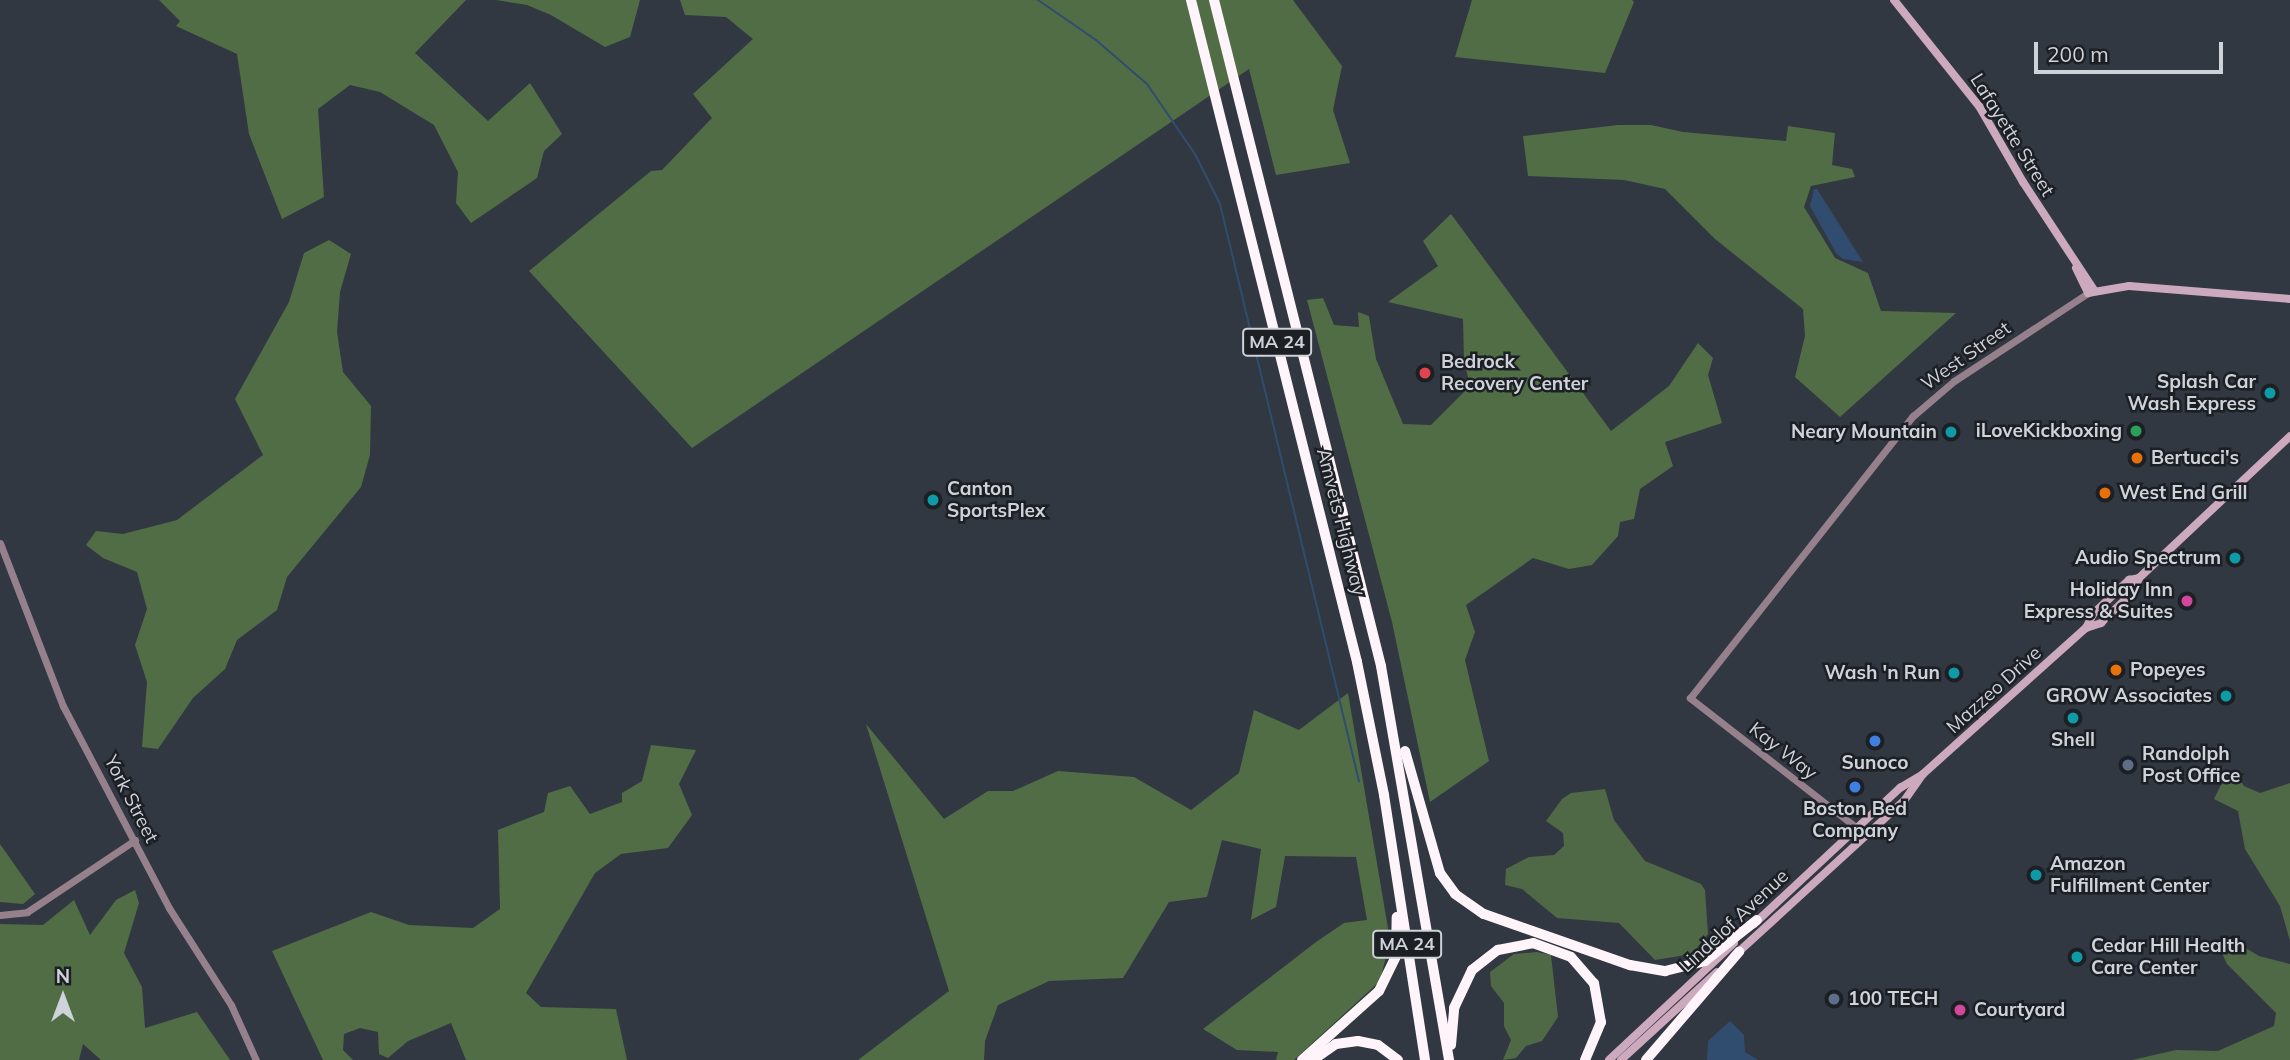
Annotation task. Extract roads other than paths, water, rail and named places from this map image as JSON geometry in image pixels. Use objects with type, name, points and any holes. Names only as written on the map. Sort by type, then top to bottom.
[{"type":"highway","name":"Amvets Highway","points":[[1191,0],[1349,628],[1389,829],[1425,1060]]},
{"type":"highway","name":"Amvets Highway","points":[[1214,0],[1381,666],[1405,784],[1450,1060]]},
{"type":"highway","points":[[1381,666],[1436,863],[1451,888],[1471,907],[1655,971],[1678,970],[1705,961],[1758,920]]},
{"type":"highway","points":[[1302,1060],[1373,998],[1393,966],[1398,924],[1389,829]]},
{"type":"highway","points":[[1450,1060],[1454,1008],[1466,979],[1498,950],[1533,943],[1571,957],[1594,983],[1601,1022],[1585,1060]]},
{"type":"highway","points":[[1646,1060],[1739,952]]},
{"type":"highway","points":[[1313,1060],[1336,1044],[1358,1041],[1378,1045],[1398,1060]]},
{"type":"main road","name":"Lafayette Street","points":[[1894,0],[1983,110],[2091,291]]},
{"type":"main road","name":"West Street","points":[[2091,291],[2136,286],[2290,299]]},
{"type":"main road","name":"Mazzeo Drive","points":[[1881,805],[1923,774],[2086,628],[2102,606],[2129,580],[2139,578],[2290,436]]},
{"type":"main road","name":"Mazzeo Drive","points":[[1893,811],[1923,774]]},
{"type":"main road","name":"Lindelof Avenue","points":[[1609,1060],[1881,805]]},
{"type":"main road","name":"Lindelof Avenue","points":[[1621,1060],[1893,811]]},
{"type":"street","name":"West Street","points":[[1690,698],[1922,407],[1960,376],[2091,291]]},
{"type":"street","name":"York Street","points":[[0,543],[63,706],[169,908],[231,1005],[256,1060]]},
{"type":"street","name":"Kay Way","points":[[1690,698],[1857,828]]},
{"type":"street","points":[[0,915],[27,912],[135,840]]},
{"type":"water","points":[[1814,189],[1817,189],[1863,262],[1843,259],[1836,253],[1810,206]]},
{"type":"water","points":[[1730,1021],[1744,1035],[1745,1052],[1758,1060],[1707,1060],[1708,1041]]},
{"type":"waterway","points":[[1038,0],[1096,40],[1147,84],[1195,154],[1220,204],[1359,781]]},
{"type":"place","name":"Bedrock Recovery Center","points":[[1425,373]]},
{"type":"place","name":"Splash Car Wash Express","points":[[2270,393]]},
{"type":"place","name":"iLoveKickboxing","points":[[2136,431]]},
{"type":"place","name":"Neary Mountain","points":[[1951,432]]},
{"type":"place","name":"Bertucci's","points":[[2137,458]]},
{"type":"place","name":"West End Grill","points":[[2105,493]]},
{"type":"place","name":"Canton SportsPlex","points":[[933,500]]},
{"type":"place","name":"Audio Spectrum","points":[[2235,558]]},
{"type":"place","name":"Holiday Inn Express & Suites","points":[[2187,601]]},
{"type":"place","name":"Popeyes","points":[[2116,670]]},
{"type":"place","name":"Wash 'n Run","points":[[1954,673]]},
{"type":"place","name":"GROW Associates","points":[[2226,696]]},
{"type":"place","name":"Shell","points":[[2073,718]]},
{"type":"place","name":"Sunoco","points":[[1875,741]]},
{"type":"place","name":"Randolph Post Office","points":[[2128,765]]},
{"type":"place","name":"Boston Bed Company","points":[[1855,787]]},
{"type":"place","name":"Amazon Fulfillment Center","points":[[2036,875]]},
{"type":"place","name":"Cedar Hill Health Care Center","points":[[2077,957]]},
{"type":"place","name":"100 TECH","points":[[1834,999]]},
{"type":"place","name":"Courtyard","points":[[1960,1010]]}]
